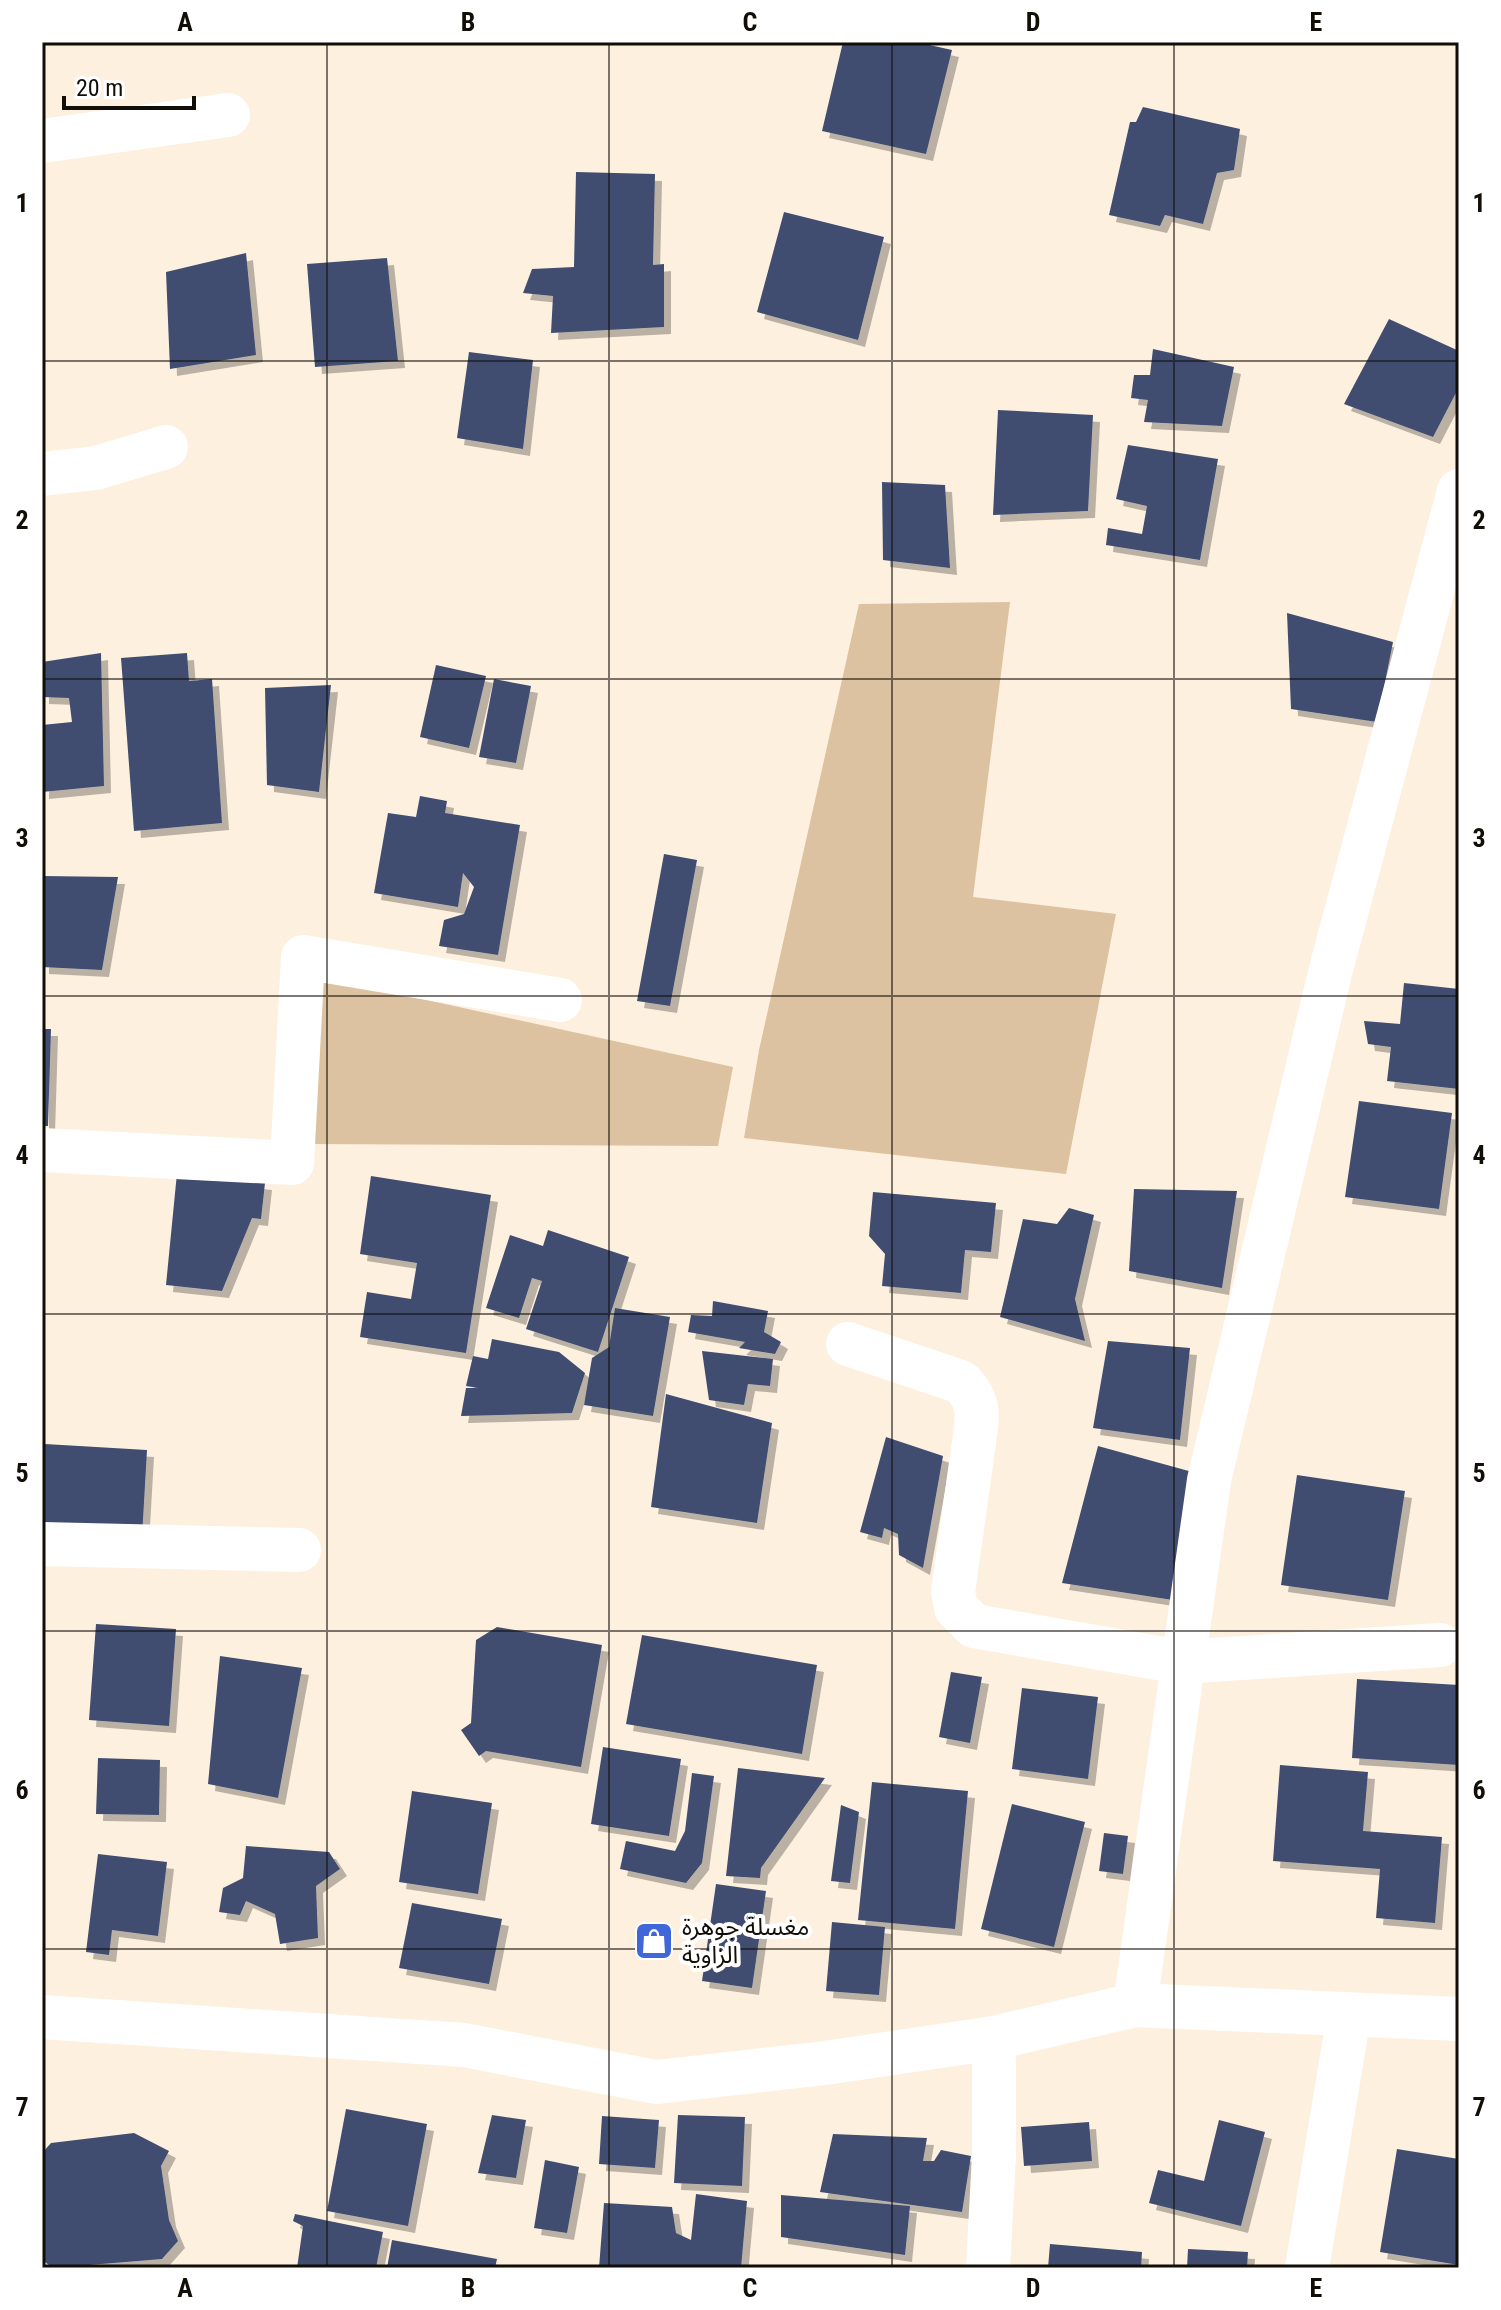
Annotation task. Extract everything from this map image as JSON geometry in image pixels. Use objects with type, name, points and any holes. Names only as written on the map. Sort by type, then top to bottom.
[{"type":"street","points":[[42,141],[228,115]]},
{"type":"street","points":[[42,474],[96,468],[166,447]]},
{"type":"street","points":[[1135,2005],[1209,1480],[1331,969],[1445,594],[1459,491]]},
{"type":"street","points":[[42,1150],[292,1163],[303,957],[560,1000]]},
{"type":"street","points":[[848,1344],[961,1382],[972,1392],[978,1409],[953,1592],[956,1608],[963,1619],[974,1626],[1181,1662],[1440,1645]]},
{"type":"street","points":[[42,1544],[299,1550]]},
{"type":"street","points":[[42,2017],[464,2045],[656,2082],[994,2038],[1135,2005],[1459,2019]]},
{"type":"street","points":[[1307,2268],[1349,2015]]},
{"type":"street","points":[[988,2268],[994,2154],[994,2038]]},
{"type":"shaded area","points":[[1010,602],[973,897],[1116,914],[1066,1174],[744,1138],[759,1050],[859,604]]},
{"type":"shaded area","points":[[317,976],[733,1067],[718,1146],[304,1144]]},
{"type":"building","points":[[843,42],[916,42],[952,50],[926,154],[822,131]]},
{"type":"building","points":[[1143,107],[1240,129],[1234,170],[1217,173],[1203,224],[1165,215],[1160,226],[1109,215],[1130,122],[1136,122]]},
{"type":"building","points":[[576,172],[655,174],[653,265],[664,264],[664,327],[551,333],[553,296],[523,293],[532,269],[574,267]]},
{"type":"building","points":[[784,212],[884,237],[858,340],[757,312]]},
{"type":"building","points":[[246,253],[256,355],[170,369],[166,272]]},
{"type":"building","points":[[387,258],[398,361],[315,367],[307,264]]},
{"type":"building","points":[[1389,319],[1459,351],[1459,387],[1433,437],[1344,404]]},
{"type":"building","points":[[1153,349],[1234,367],[1222,426],[1144,422],[1148,400],[1131,398],[1134,375],[1150,375]]},
{"type":"building","points":[[469,352],[533,360],[523,449],[457,438]]},
{"type":"building","points":[[998,410],[1093,415],[1088,511],[993,515]]},
{"type":"building","points":[[1128,445],[1218,459],[1200,560],[1106,545],[1108,528],[1142,534],[1147,506],[1116,499]]},
{"type":"building","points":[[882,482],[945,485],[950,568],[883,560]]},
{"type":"building","points":[[1287,613],[1393,642],[1377,722],[1291,709]]},
{"type":"building","points":[[101,653],[104,786],[42,792],[42,725],[72,722],[69,698],[42,697],[42,662]]},
{"type":"building","points":[[187,653],[189,681],[212,679],[222,823],[134,831],[121,658]]},
{"type":"building","points":[[436,665],[486,676],[469,748],[420,737]]},
{"type":"building","points":[[494,679],[531,686],[516,763],[479,757]]},
{"type":"building","points":[[331,685],[319,792],[267,785],[265,688]]},
{"type":"building","points":[[420,796],[447,801],[445,813],[520,825],[498,955],[439,946],[444,920],[464,914],[474,887],[463,873],[458,907],[374,893],[388,813],[416,817]]},
{"type":"building","points":[[664,854],[697,860],[670,1006],[637,1001]]},
{"type":"building","points":[[42,876],[118,877],[102,970],[42,967]]},
{"type":"building","points":[[1404,983],[1459,989],[1459,1089],[1387,1081],[1391,1047],[1368,1044],[1364,1021],[1400,1024]]},
{"type":"building","points":[[42,1029],[51,1029],[48,1126],[42,1126]]},
{"type":"building","points":[[1359,1101],[1452,1113],[1439,1209],[1345,1197]]},
{"type":"building","points":[[177,1173],[265,1183],[261,1219],[252,1218],[222,1291],[166,1285]]},
{"type":"building","points":[[371,1176],[491,1195],[466,1353],[360,1337],[367,1292],[411,1299],[417,1263],[360,1254]]},
{"type":"building","points":[[1134,1189],[1237,1191],[1222,1288],[1129,1271]]},
{"type":"building","points":[[873,1192],[996,1203],[991,1252],[965,1250],[961,1293],[882,1286],[885,1254],[869,1236]]},
{"type":"building","points":[[1069,1208],[1094,1215],[1075,1299],[1085,1341],[1000,1317],[1023,1219],[1057,1224]]},
{"type":"building","points":[[548,1230],[629,1257],[598,1352],[526,1329],[542,1281],[532,1278],[519,1318],[486,1308],[510,1235],[543,1246]]},
{"type":"building","points":[[713,1301],[768,1311],[764,1332],[781,1342],[775,1354],[739,1348],[745,1342],[688,1332],[691,1315],[712,1316]]},
{"type":"building","points":[[615,1308],[670,1317],[653,1416],[584,1405],[592,1358],[609,1347]]},
{"type":"building","points":[[492,1339],[559,1352],[585,1373],[572,1413],[461,1416],[466,1388],[478,1388],[466,1386],[473,1356],[488,1359]]},
{"type":"building","points":[[1108,1341],[1190,1348],[1180,1440],[1093,1428]]},
{"type":"building","points":[[702,1351],[773,1359],[770,1386],[748,1384],[744,1405],[709,1400]]},
{"type":"building","points":[[666,1394],[772,1423],[757,1523],[651,1507]]},
{"type":"building","points":[[886,1437],[943,1456],[923,1568],[899,1555],[898,1534],[884,1528],[882,1538],[860,1532]]},
{"type":"building","points":[[45,1444],[147,1450],[142,1537],[42,1530]]},
{"type":"building","points":[[1098,1446],[1196,1473],[1173,1600],[1062,1583]]},
{"type":"building","points":[[1297,1475],[1405,1491],[1388,1600],[1281,1585]]},
{"type":"building","points":[[96,1624],[176,1629],[169,1726],[89,1720]]},
{"type":"building","points":[[497,1627],[602,1645],[581,1767],[486,1751],[479,1756],[461,1730],[471,1723],[476,1640]]},
{"type":"building","points":[[642,1635],[817,1665],[802,1754],[626,1724]]},
{"type":"building","points":[[220,1656],[302,1668],[278,1798],[208,1784]]},
{"type":"building","points":[[951,1672],[982,1677],[970,1743],[939,1737]]},
{"type":"building","points":[[1357,1679],[1459,1685],[1459,1765],[1352,1758]]},
{"type":"building","points":[[1022,1688],[1098,1697],[1088,1779],[1012,1769]]},
{"type":"building","points":[[603,1747],[681,1759],[669,1836],[591,1824]]},
{"type":"building","points":[[98,1758],[160,1760],[159,1815],[96,1814]]},
{"type":"building","points":[[1280,1765],[1368,1772],[1363,1831],[1442,1837],[1435,1923],[1376,1918],[1380,1869],[1273,1861]]},
{"type":"building","points":[[738,1768],[825,1778],[761,1868],[760,1878],[726,1876]]},
{"type":"building","points":[[692,1773],[714,1776],[702,1863],[686,1883],[620,1869],[626,1841],[675,1851],[685,1831]]},
{"type":"building","points":[[872,1782],[968,1791],[955,1929],[858,1920]]},
{"type":"building","points":[[412,1791],[492,1803],[478,1894],[399,1882]]},
{"type":"building","points":[[1012,1804],[1085,1822],[1054,1947],[981,1929]]},
{"type":"building","points":[[841,1805],[859,1812],[850,1883],[831,1881]]},
{"type":"building","points":[[1104,1833],[1128,1836],[1123,1874],[1099,1871]]},
{"type":"building","points":[[246,1846],[329,1852],[340,1869],[316,1886],[318,1938],[280,1944],[275,1914],[246,1901],[240,1915],[219,1912],[223,1888],[243,1878]]},
{"type":"building","points":[[98,1854],[167,1862],[158,1936],[112,1930],[109,1955],[86,1952]]},
{"type":"building","points":[[716,1884],[766,1891],[752,1988],[702,1981]]},
{"type":"building","points":[[412,1903],[502,1919],[489,1984],[399,1968]]},
{"type":"building","points":[[832,1922],[885,1927],[879,1995],[826,1991]]},
{"type":"building","points":[[346,2109],[427,2124],[408,2226],[327,2211]]},
{"type":"building","points":[[492,2115],[526,2120],[516,2178],[478,2173]]},
{"type":"building","points":[[678,2115],[745,2117],[742,2186],[674,2183]]},
{"type":"building","points":[[602,2116],[659,2120],[655,2168],[599,2164]]},
{"type":"building","points":[[1219,2120],[1265,2132],[1241,2226],[1149,2203],[1158,2170],[1204,2181]]},
{"type":"building","points":[[1089,2122],[1092,2161],[1024,2166],[1021,2127]]},
{"type":"building","points":[[134,2133],[169,2151],[161,2166],[169,2220],[178,2241],[162,2259],[53,2268],[42,2260],[42,2153],[51,2143]]},
{"type":"building","points":[[833,2134],[927,2138],[923,2161],[934,2161],[941,2150],[971,2156],[962,2212],[820,2192]]},
{"type":"building","points":[[1397,2149],[1459,2159],[1459,2265],[1380,2252]]},
{"type":"building","points":[[545,2160],[579,2167],[567,2233],[534,2228]]},
{"type":"building","points":[[696,2194],[747,2201],[741,2268],[599,2268],[604,2203],[672,2207],[676,2233],[691,2240]]},
{"type":"building","points":[[781,2195],[910,2206],[905,2255],[781,2237]]},
{"type":"building","points":[[295,2214],[383,2232],[376,2268],[297,2268],[303,2226],[293,2221]]},
{"type":"building","points":[[392,2240],[497,2259],[495,2268],[387,2268]]},
{"type":"building","points":[[1050,2244],[1142,2252],[1141,2268],[1048,2268]]},
{"type":"building","points":[[1188,2249],[1248,2252],[1247,2268],[1187,2268]]},
{"type":"place","name":"مغسلة جوهرة الزاوية","points":[[654,1941]]}]
